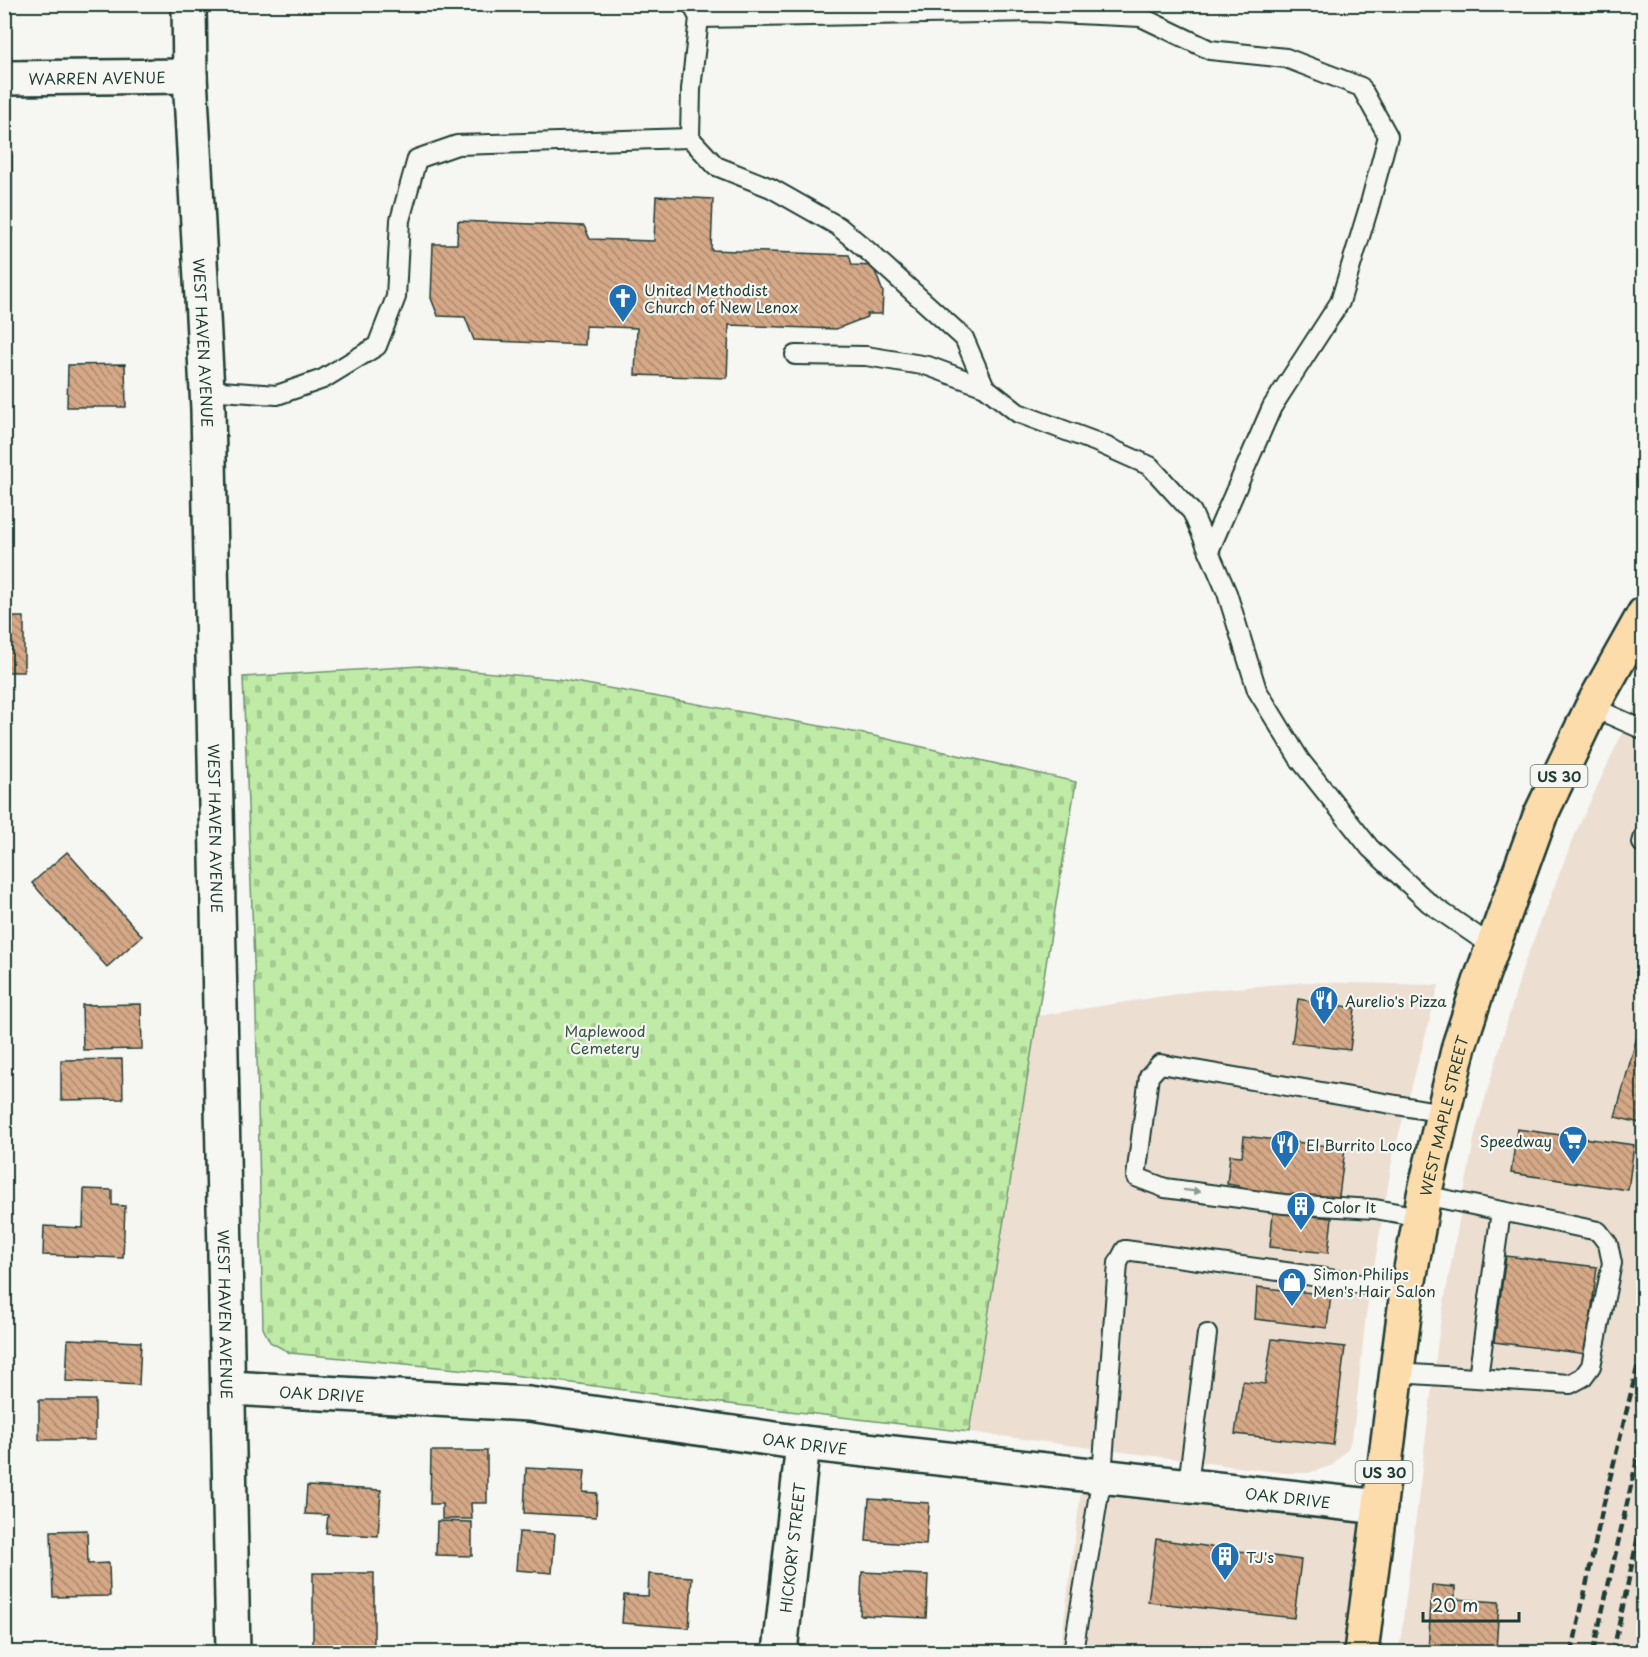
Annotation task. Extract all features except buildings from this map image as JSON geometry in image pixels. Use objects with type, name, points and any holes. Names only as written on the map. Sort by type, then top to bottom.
[{"type":"main road","name":"WEST MAPLE STREET","points":[[1361,1653],[1407,1292],[1422,1206],[1459,1046],[1540,816],[1592,706],[1644,614]]},
{"type":"street","name":"WEST HAVEN AVENUE","points":[[189,4],[190,76],[207,390],[233,1653]]},
{"type":"street","name":"WARREN AVENUE","points":[[4,78],[190,76]]},
{"type":"street","name":"OAK DRIVE","points":[[229,1388],[529,1404],[803,1443],[1380,1507]]},
{"type":"street","name":"HICKORY STREET","points":[[780,1653],[803,1443]]},
{"type":"lane","points":[[985,387],[964,338],[869,252],[829,220],[771,189],[716,166],[690,138],[696,11],[1033,12],[1141,17],[1210,50],[1286,58],[1361,87],[1388,136],[1340,302],[1272,408],[1209,551]]},
{"type":"lane","points":[[207,390],[277,395],[323,379],[377,346],[396,297],[400,220],[417,159],[457,145],[690,138]]},
{"type":"lane","points":[[795,355],[866,356],[928,366],[985,387],[1018,413],[1096,442],[1150,466],[1192,512],[1227,593],[1257,690],[1300,760],[1370,848],[1429,903],[1492,947]]},
{"type":"lane","points":[[1592,706],[1644,730]]},
{"type":"lane","points":[[1644,836],[1642,843],[1644,844]]},
{"type":"lane","points":[[1397,1372],[1570,1384],[1582,1377],[1591,1366],[1612,1263],[1608,1244],[1598,1232],[1501,1211],[1422,1206],[1375,1209],[1284,1204],[1165,1188],[1136,1177],[1149,1076],[1160,1064],[1443,1113]]},
{"type":"lane","points":[[1478,1378],[1501,1211]]},
{"type":"lane","points":[[1073,1653],[1102,1475],[1118,1263],[1125,1250],[1300,1274],[1407,1292]]},
{"type":"lane","points":[[1188,1484],[1207,1334]]},
{"type":"shaded area","points":[[1643,692],[1643,1652],[1399,1652],[1440,1324],[1475,1134],[1523,967],[1574,836]]},
{"type":"shaded area","points":[[1307,982],[1439,985],[1393,1156],[1366,1314],[1354,1426],[1349,1447],[1333,1465],[1309,1473],[1285,1473],[969,1432],[1037,1016],[1196,991]]},
{"type":"shaded area","points":[[1082,1483],[1369,1513],[1352,1652],[1060,1652]]},
{"type":"green space","name":"Maplewood Cemetery","points":[[420,666],[558,679],[870,735],[1076,782],[969,1432],[729,1404],[489,1372],[290,1353],[270,1342],[263,1328],[256,1013],[243,677]]},
{"type":"railway","points":[[1572,1652],[1602,1511],[1644,1340]]},
{"type":"railway","points":[[1593,1652],[1644,1429]]},
{"type":"railway","points":[[1613,1652],[1644,1509]]},
{"type":"place","name":"United Methodist Church of New Lenox","points":[[623,324]]},
{"type":"place","name":"Aurelio's Pizza","points":[[1324,1026]]},
{"type":"place","name":"Speedway","points":[[1573,1166]]},
{"type":"place","name":"El Burrito Loco","points":[[1285,1170]]},
{"type":"place","name":"Color It","points":[[1301,1232]]},
{"type":"place","name":"Simon Philips Men's Hair Salon","points":[[1292,1308]]},
{"type":"place","name":"TJ's","points":[[1225,1582]]}]
